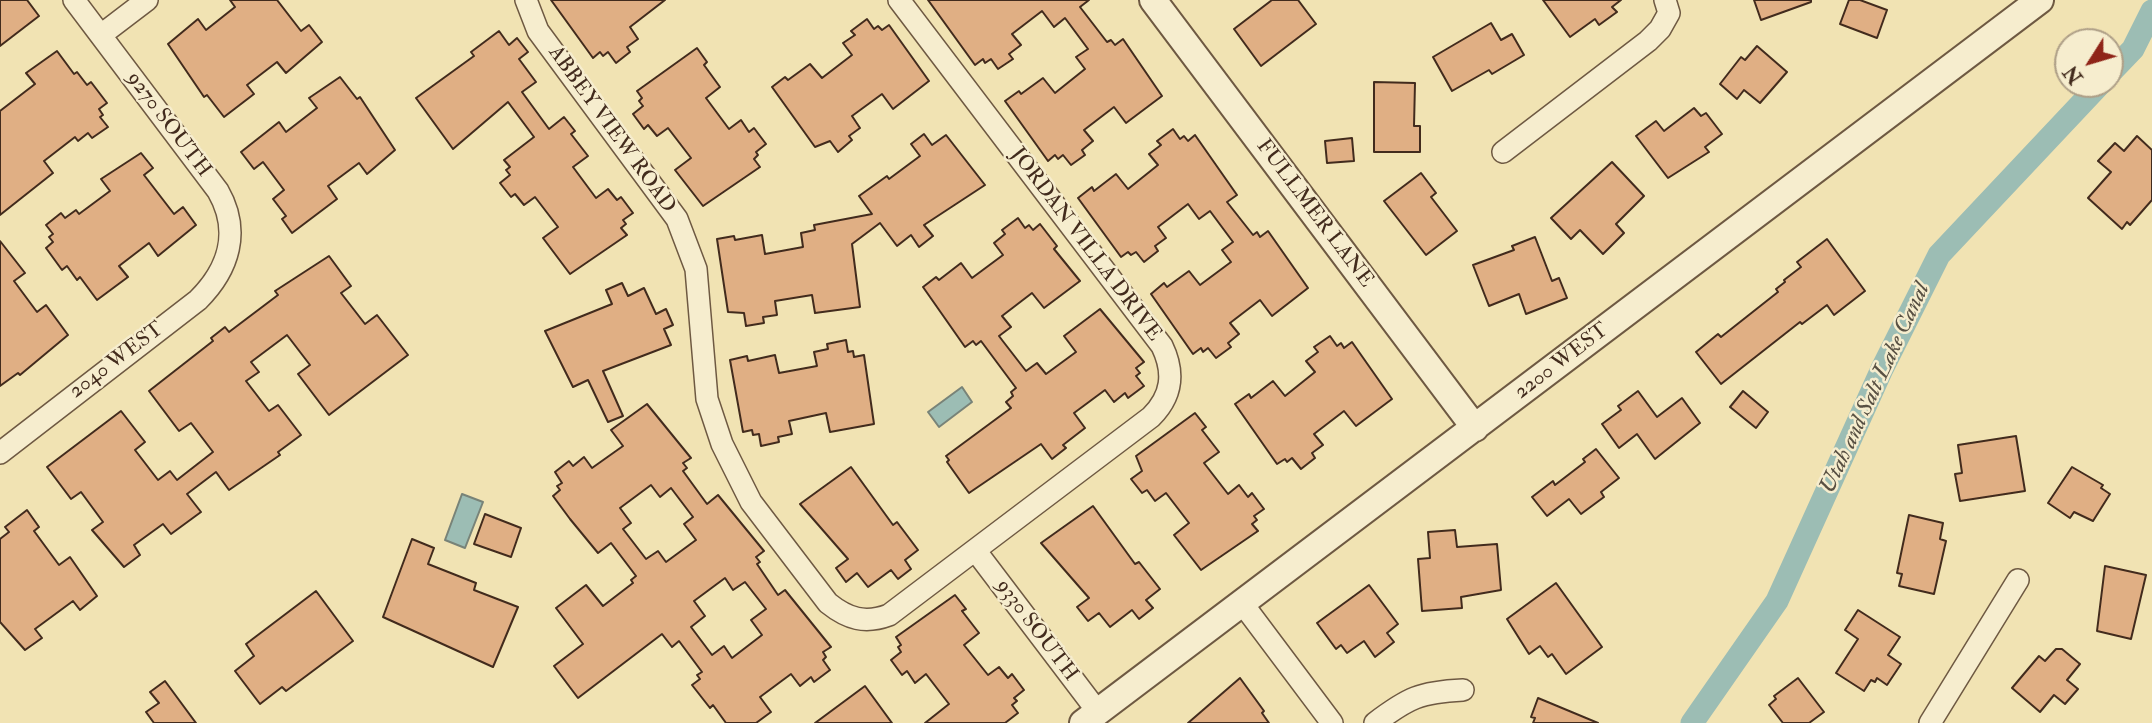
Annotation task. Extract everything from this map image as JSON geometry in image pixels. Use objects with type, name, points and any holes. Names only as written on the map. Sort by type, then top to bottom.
[{"type":"street","name":"9270 SOUTH","points":[[74,0],[226,205],[231,241],[226,262]]},
{"type":"street","points":[[101,35],[147,0]]},
{"type":"street","name":"ABBEY VIEW ROAD","points":[[526,0],[538,31],[664,199],[681,227],[696,269],[708,399],[734,471],[751,502],[828,603],[841,614],[866,621]]},
{"type":"street","name":"JORDAN VILLA DRIVE","points":[[866,621],[889,615],[1151,417],[1168,393],[1169,362],[1154,336],[899,0]]},
{"type":"street","name":"2200 WEST","points":[[1091,717],[2040,0]]},
{"type":"street","name":"FULLMER LANE","points":[[1163,4],[1475,428]]},
{"type":"street","points":[[1503,152],[1648,41],[1660,29],[1667,6]]},
{"type":"street","name":"2040 WEST","points":[[0,453],[198,300],[212,286],[226,262]]},
{"type":"street","name":"9330 SOUTH","points":[[975,550],[1091,717]]},
{"type":"street","points":[[1937,720],[2018,580]]},
{"type":"street","points":[[1242,603],[1332,723]]},
{"type":"street","points":[[1374,723],[1402,702],[1420,694],[1463,690]]},
{"type":"water","points":[[962,387],[972,402],[939,427],[928,412]]},
{"type":"water","points":[[462,494],[483,502],[465,548],[445,540]]},
{"type":"building","points":[[0,0],[27,0],[39,16],[0,46]]},
{"type":"building","points":[[230,0],[277,0],[301,31],[309,25],[322,42],[286,73],[277,62],[247,85],[254,94],[224,117],[207,95],[204,97],[168,44],[198,19],[206,30],[235,7]]},
{"type":"building","points":[[551,0],[665,0],[630,27],[638,39],[627,47],[630,52],[616,63],[608,52],[603,56],[600,52],[593,58]]},
{"type":"building","points":[[928,0],[1089,0],[1080,7],[1107,42],[1111,40],[1115,45],[1123,39],[1162,96],[1126,123],[1114,107],[1084,130],[1093,141],[1082,150],[1085,155],[1071,165],[1063,155],[1058,159],[1055,155],[1048,161],[1005,101],[1019,91],[1021,94],[1043,78],[1055,93],[1085,69],[1076,57],[1088,49],[1065,18],[1054,27],[1042,11],[1012,34],[1021,45],[1009,54],[1013,59],[998,69],[991,59],[985,63],[983,59],[975,65]]},
{"type":"building","points":[[1272,0],[1298,0],[1316,24],[1261,66],[1234,29]]},
{"type":"building","points":[[1543,0],[1621,0],[1612,7],[1617,12],[1599,25],[1595,19],[1570,37]]},
{"type":"building","points":[[1754,0],[1811,0],[1811,2],[1761,20]]},
{"type":"building","points":[[1849,0],[1860,0],[1887,10],[1877,38],[1840,24]]},
{"type":"building","points":[[867,19],[874,29],[878,26],[882,30],[889,25],[929,81],[893,109],[882,94],[852,116],[860,128],[849,136],[852,140],[838,152],[830,141],[815,147],[772,87],[785,77],[788,80],[810,64],[822,78],[852,55],[843,43],[855,35],[851,31]]},
{"type":"building","points":[[1491,23],[1501,40],[1512,34],[1524,55],[1492,74],[1489,70],[1452,91],[1433,57]]},
{"type":"building","points":[[499,31],[509,45],[517,38],[528,52],[519,59],[536,82],[522,92],[549,129],[564,117],[575,131],[571,134],[588,156],[573,167],[596,198],[608,189],[617,200],[621,197],[633,213],[623,220],[626,224],[621,228],[627,235],[570,274],[543,238],[558,227],[535,197],[524,205],[515,194],[511,197],[500,183],[510,175],[506,170],[510,167],[504,160],[534,137],[508,102],[453,149],[416,98],[474,56],[471,52]]},
{"type":"building","points":[[1757,46],[1787,72],[1760,103],[1744,90],[1737,99],[1720,84],[1741,57],[1745,60]]},
{"type":"building","points":[[697,48],[707,62],[704,65],[720,87],[706,98],[729,129],[741,120],[749,132],[754,128],[766,144],[756,152],[758,155],[754,159],[760,167],[703,206],[675,170],[691,158],[668,128],[657,136],[648,125],[644,129],[633,114],[643,106],[637,91]]},
{"type":"building","points":[[57,51],[74,74],[77,72],[87,85],[91,82],[107,103],[99,109],[103,115],[100,117],[108,127],[92,138],[88,133],[78,141],[75,137],[44,161],[53,173],[0,215],[0,111],[35,84],[26,73]]},
{"type":"building","points":[[340,77],[357,99],[360,97],[395,150],[367,174],[359,163],[328,186],[337,199],[292,233],[282,219],[286,216],[273,199],[284,190],[263,162],[254,169],[241,152],[279,122],[286,132],[317,108],[309,98]]},
{"type":"building","points":[[1374,82],[1415,83],[1414,126],[1420,126],[1420,152],[1374,152]]},
{"type":"building","points":[[1694,108],[1701,116],[1706,113],[1722,134],[1705,147],[1709,152],[1668,178],[1636,136],[1656,121],[1664,131]]},
{"type":"building","points":[[1173,129],[1180,139],[1184,136],[1188,141],[1195,135],[1237,195],[1227,202],[1253,235],[1257,232],[1260,237],[1268,231],[1308,288],[1272,316],[1260,300],[1230,323],[1239,334],[1228,343],[1231,347],[1216,358],[1208,348],[1203,352],[1201,348],[1193,354],[1151,294],[1164,283],[1167,287],[1189,271],[1200,285],[1231,262],[1222,250],[1233,242],[1210,211],[1199,219],[1188,204],[1158,227],[1166,238],[1155,246],[1158,251],[1144,262],[1136,252],[1131,255],[1128,252],[1121,257],[1078,198],[1092,187],[1094,191],[1116,174],[1128,189],[1158,165],[1149,154],[1161,145],[1157,141]]},
{"type":"building","points":[[924,134],[932,145],[946,135],[985,185],[924,225],[933,236],[919,247],[911,235],[897,246],[880,223],[852,244],[860,307],[815,313],[812,295],[775,301],[777,315],[763,317],[764,323],[746,326],[744,313],[728,312],[717,239],[734,236],[735,240],[762,235],[765,254],[803,247],[801,233],[815,230],[814,225],[872,214],[859,196],[887,176],[889,179],[920,156],[911,144]]},
{"type":"building","points":[[2137,136],[2152,150],[2152,200],[2130,225],[2127,222],[2122,229],[2088,198],[2111,172],[2098,161],[2115,143],[2124,151]]},
{"type":"building","points":[[1352,138],[1354,161],[1327,163],[1325,141]]},
{"type":"building","points":[[141,153],[153,168],[144,175],[174,214],[183,207],[196,225],[158,256],[149,243],[119,266],[128,277],[97,300],[80,277],[77,280],[67,266],[62,270],[46,248],[53,242],[49,237],[53,234],[46,225],[61,213],[65,218],[76,210],[79,214],[110,191],[101,179]]},
{"type":"building","points":[[1612,162],[1644,196],[1616,224],[1624,233],[1603,254],[1580,230],[1571,239],[1551,218]]},
{"type":"building","points":[[1421,173],[1436,193],[1431,197],[1457,231],[1426,255],[1384,201]]},
{"type":"building","points":[[1018,218],[1025,228],[1029,225],[1033,230],[1040,224],[1057,246],[1054,249],[1080,281],[1044,308],[1032,293],[1002,316],[1011,327],[999,336],[1002,340],[1026,371],[1037,363],[1046,374],[1076,352],[1064,336],[1100,309],[1144,362],[1136,368],[1140,373],[1136,376],[1144,386],[1128,398],[1125,393],[1114,402],[1105,390],[1074,413],[1085,428],[1063,445],[1066,448],[1052,459],[1041,444],[969,493],[947,462],[949,460],[946,456],[1011,408],[1006,402],[1013,396],[1011,392],[1016,388],[981,341],[976,345],[973,341],[965,347],[923,287],[936,277],[939,280],[961,263],[972,278],[1003,255],[994,243],[1005,234],[1002,230]]},
{"type":"building","points":[[1535,237],[1552,281],[1559,278],[1567,298],[1526,314],[1519,294],[1489,306],[1473,265],[1514,250],[1512,246]]},
{"type":"building","points":[[1827,239],[1865,291],[1834,315],[1827,305],[1802,324],[1800,322],[1721,384],[1696,352],[1718,334],[1721,337],[1778,292],[1776,289],[1784,280],[1801,267],[1797,262]]},
{"type":"building","points":[[0,241],[25,273],[14,281],[37,312],[46,305],[68,335],[20,375],[18,373],[0,386]]},
{"type":"building","points":[[329,256],[351,286],[341,293],[365,324],[377,315],[408,355],[329,415],[298,374],[310,365],[287,335],[251,362],[259,372],[246,381],[269,411],[278,405],[301,435],[278,452],[280,455],[229,490],[216,472],[187,494],[201,512],[171,534],[163,524],[134,545],[140,555],[124,567],[92,530],[103,522],[81,492],[71,499],[47,467],[121,411],[145,442],[135,450],[158,480],[170,471],[177,480],[213,452],[191,423],[179,431],[149,391],[213,341],[211,338],[225,327],[229,332],[278,295],[275,291]]},
{"type":"building","points":[[622,283],[628,296],[644,288],[656,314],[666,309],[673,325],[664,329],[671,345],[603,371],[623,416],[608,422],[588,380],[573,387],[545,331],[612,304],[606,290]]},
{"type":"building","points":[[1330,336],[1337,346],[1341,343],[1344,348],[1352,342],[1392,399],[1356,426],[1344,411],[1314,434],[1323,445],[1312,453],[1315,458],[1301,469],[1292,458],[1277,464],[1235,404],[1249,394],[1251,398],[1273,381],[1285,396],[1315,372],[1306,361],[1318,352],[1314,347]]},
{"type":"building","points":[[846,340],[848,352],[853,351],[854,357],[864,355],[874,424],[830,432],[826,413],[789,421],[792,434],[778,437],[779,442],[761,446],[759,434],[753,435],[752,430],[743,432],[730,360],[747,356],[748,361],[775,355],[779,373],[817,366],[814,352],[828,349],[827,344]]},
{"type":"building","points":[[1638,391],[1657,417],[1682,398],[1700,423],[1655,459],[1637,434],[1619,448],[1602,424],[1621,410],[1618,406]]},
{"type":"building","points":[[1743,391],[1768,412],[1756,428],[1730,407]]},
{"type":"building","points":[[647,404],[691,458],[683,463],[687,468],[683,471],[707,504],[718,495],[764,551],[756,557],[760,562],[757,564],[778,595],[785,590],[831,647],[823,652],[826,657],[823,660],[830,670],[814,682],[811,677],[800,686],[791,674],[760,697],[771,712],[756,723],[726,723],[713,705],[710,708],[692,685],[700,679],[697,675],[702,672],[679,641],[672,647],[662,634],[578,698],[554,666],[583,644],[556,608],[586,585],[603,606],[633,583],[631,580],[636,576],[611,543],[598,553],[553,496],[560,490],[557,486],[562,483],[555,472],[569,461],[573,466],[584,457],[592,468],[623,446],[611,430]],"holes":[[[651,485],[660,497],[671,488],[693,517],[684,524],[696,540],[666,562],[658,551],[646,559],[623,529],[631,523],[620,508]],[[725,578],[733,590],[745,582],[766,609],[751,620],[762,635],[732,658],[724,646],[712,655],[691,627],[705,616],[694,601]]]},
{"type":"building","points":[[1195,413],[1206,427],[1202,430],[1219,452],[1204,463],[1228,494],[1239,485],[1248,497],[1252,493],[1264,509],[1254,516],[1257,520],[1252,524],[1258,531],[1201,570],[1174,535],[1189,523],[1166,493],[1155,501],[1147,490],[1142,493],[1131,479],[1142,471],[1136,456]]},
{"type":"building","points":[[2016,436],[2025,491],[1960,501],[1955,474],[1962,473],[1958,445]]},
{"type":"building","points":[[1596,449],[1619,478],[1601,492],[1604,497],[1581,514],[1569,499],[1547,516],[1532,497],[1553,481],[1555,485],[1585,462],[1583,459]]},
{"type":"building","points":[[851,467],[893,525],[897,522],[918,550],[905,560],[911,569],[898,579],[891,570],[868,587],[857,573],[846,582],[836,568],[848,559],[800,504]]},
{"type":"building","points":[[2072,467],[2103,485],[2101,488],[2110,494],[2093,521],[2074,512],[2070,518],[2048,503]]},
{"type":"building","points":[[1093,506],[1135,564],[1139,562],[1160,589],[1146,600],[1153,608],[1139,619],[1132,610],[1110,627],[1099,613],[1088,621],[1077,607],[1089,598],[1041,543]]},
{"type":"building","points":[[27,510],[39,527],[34,531],[59,565],[70,557],[97,596],[80,610],[73,601],[35,629],[42,638],[25,650],[0,622],[0,539],[9,532],[5,527]]},
{"type":"building","points":[[485,514],[521,528],[511,557],[474,544]]},
{"type":"building","points":[[1909,515],[1943,523],[1940,539],[1946,541],[1934,594],[1899,586],[1902,574],[1897,573]]},
{"type":"building","points":[[1455,530],[1457,547],[1497,544],[1501,590],[1461,597],[1462,608],[1422,611],[1418,559],[1430,558],[1428,532]]},
{"type":"building","points":[[412,539],[434,548],[428,564],[476,583],[474,590],[518,607],[493,667],[383,617]]},
{"type":"building","points":[[2105,566],[2146,575],[2131,639],[2097,631]]},
{"type":"building","points":[[1556,583],[1602,647],[1566,674],[1552,654],[1548,657],[1540,646],[1529,654],[1507,619]]},
{"type":"building","points":[[1369,585],[1398,624],[1387,633],[1394,642],[1375,657],[1364,641],[1347,653],[1341,645],[1336,649],[1317,623]]},
{"type":"building","points":[[316,591],[353,641],[286,691],[282,687],[260,704],[235,671],[254,656],[246,644]]},
{"type":"building","points":[[955,595],[966,609],[962,611],[979,633],[964,645],[988,675],[999,667],[1008,678],[1012,674],[1024,690],[1014,698],[1017,701],[1012,705],[1018,713],[1005,723],[925,723],[949,704],[926,674],[915,683],[907,671],[902,675],[891,660],[901,652],[898,647],[901,645],[896,637]]},
{"type":"building","points":[[1858,610],[1900,637],[1888,655],[1901,664],[1887,685],[1877,678],[1875,682],[1871,680],[1864,691],[1836,673],[1858,639],[1845,630]]},
{"type":"building","points":[[2056,649],[2062,649],[2080,664],[2067,680],[2078,689],[2065,704],[2054,695],[2040,712],[2012,688],[2039,656],[2045,661]]},
{"type":"building","points":[[1240,678],[1264,711],[1262,713],[1269,723],[1188,723]]},
{"type":"building","points":[[1798,678],[1824,712],[1809,723],[1783,723],[1769,705],[1776,699],[1774,696]]},
{"type":"building","points":[[165,681],[196,723],[154,723],[146,712],[159,703],[150,692]]},
{"type":"building","points":[[865,686],[892,723],[815,723]]},
{"type":"building","points":[[1538,698],[1598,723],[1533,723],[1535,718],[1531,717]]},
{"type":"waterway","name":"Utah and Salt Lake Canal","points":[[2124,58],[2133,49],[2152,11]]},
{"type":"waterway","name":"Utah and Salt Lake Canal","points":[[1692,723],[1777,601],[1882,369],[1939,255],[2087,98]]}]
